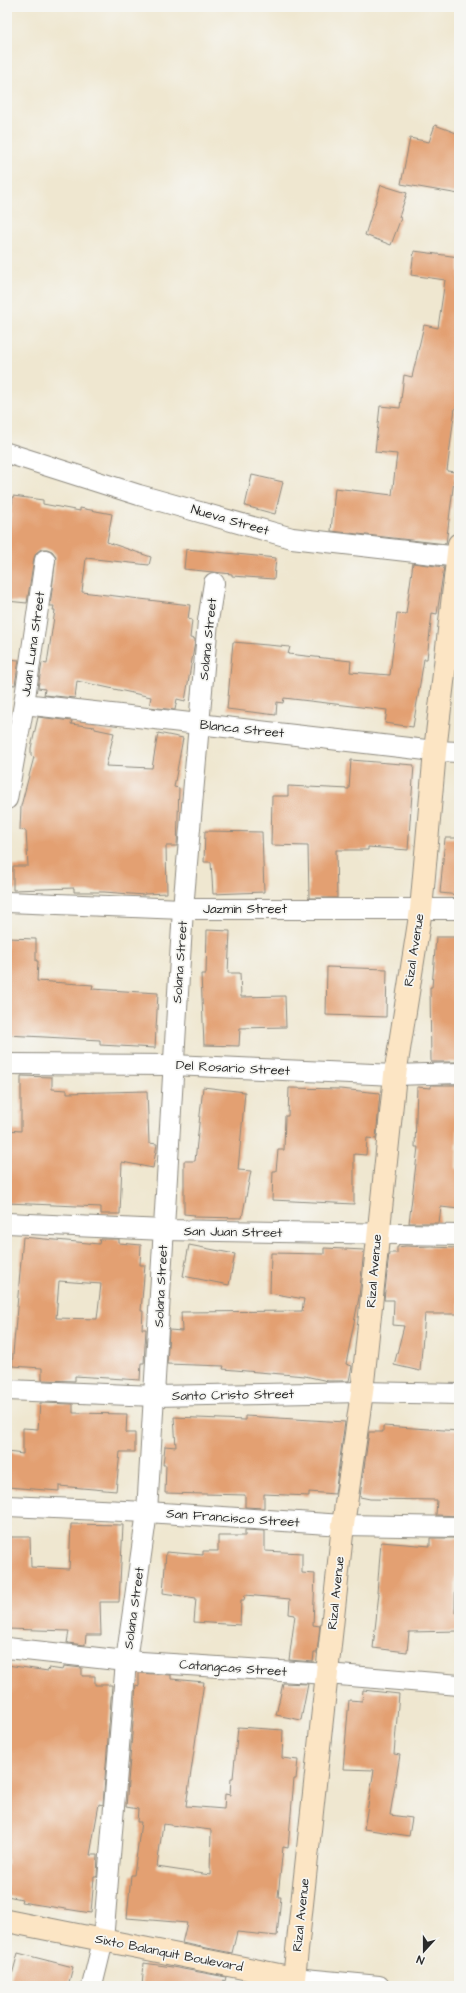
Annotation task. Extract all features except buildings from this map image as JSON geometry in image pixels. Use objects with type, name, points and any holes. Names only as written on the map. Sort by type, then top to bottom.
[{"type":"street","name":"Nueva Street","points":[[7,453],[139,495],[292,538],[458,553]]},
{"type":"street","name":"Rizal Avenue","points":[[294,1982],[343,1525],[362,1392],[377,1234],[395,1075],[421,910],[435,751],[458,553]]},
{"type":"street","name":"Juan Luna Street","points":[[7,799],[24,704],[45,560]]},
{"type":"street","name":"Solana Street","points":[[92,1986],[103,1941],[126,1661],[147,1512],[183,909],[208,620],[214,583]]},
{"type":"street","name":"Blanca Street","points":[[24,704],[199,725],[435,751],[459,752]]},
{"type":"street","name":"Jazmin Street","points":[[7,902],[183,909],[459,909]]},
{"type":"street","name":"Del Rosario Street","points":[[7,1064],[173,1065],[395,1075],[459,1073]]},
{"type":"street","name":"San Juan Street","points":[[7,1223],[164,1230],[459,1235]]},
{"type":"street","name":"Santo Cristo Street","points":[[7,1390],[155,1396],[362,1392],[459,1394]]},
{"type":"street","name":"San Francisco Street","points":[[7,1506],[147,1512],[343,1525],[459,1527]]},
{"type":"street","name":"Catangcas Street","points":[[7,1648],[126,1661],[327,1674],[459,1685]]},
{"type":"street","name":"Sixto Balanquit Boulevard","points":[[7,1921],[294,1982],[379,1986]]}]
